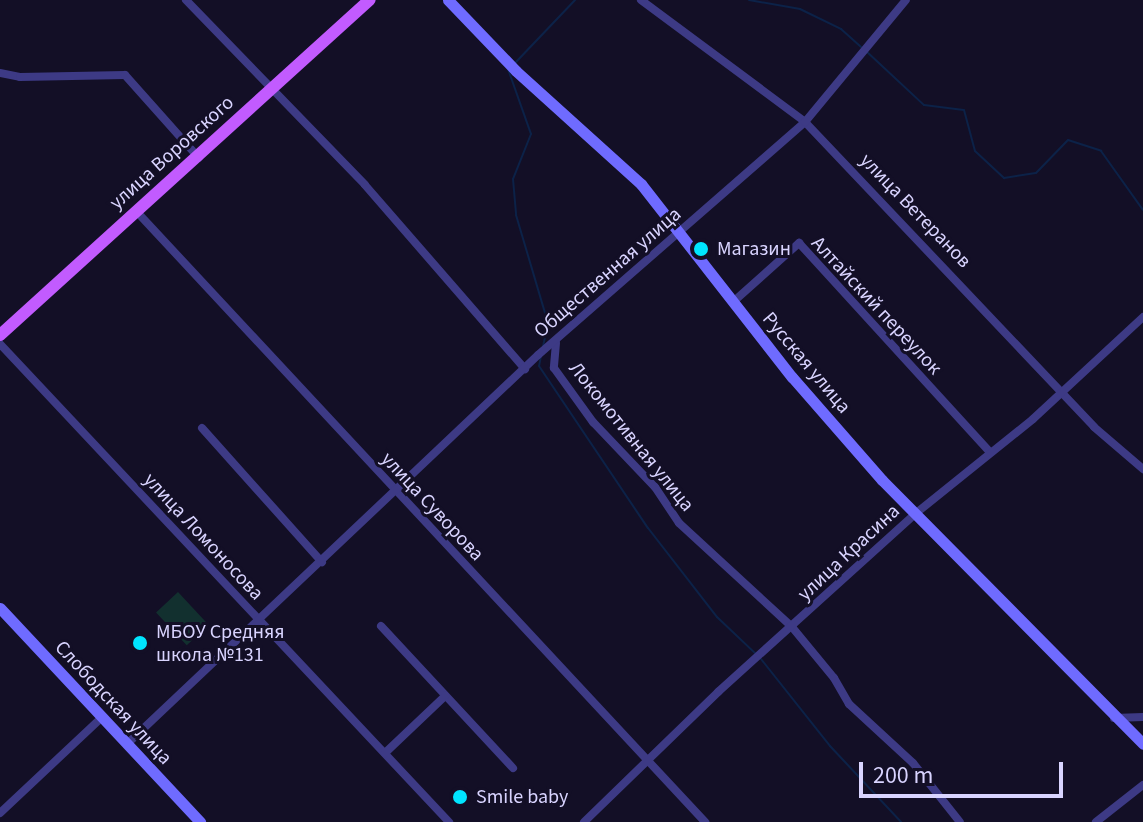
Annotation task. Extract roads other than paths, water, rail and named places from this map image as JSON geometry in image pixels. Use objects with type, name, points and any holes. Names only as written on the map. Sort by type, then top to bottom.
[{"type":"main road","name":"улица Воровского","points":[[0,335],[370,0]]},
{"type":"street","points":[[186,0],[365,185],[525,369]]},
{"type":"street","name":"Русская улица","points":[[448,0],[512,66],[615,158],[680,231],[733,302],[915,514],[1143,744]]},
{"type":"street","name":"улица Ветеранов","points":[[641,0],[805,122],[1059,391],[1143,469]]},
{"type":"street","name":"Общественная улица","points":[[127,744],[525,369],[805,122],[906,0]]},
{"type":"street","points":[[0,73],[20,77],[125,75],[199,158]]},
{"type":"street","name":"улица Суворова","points":[[137,212],[705,822]]},
{"type":"street","name":"Алтайский переулок","points":[[733,302],[799,243],[990,452]]},
{"type":"street","name":"улица Красина","points":[[584,822],[915,514],[1143,317]]},
{"type":"street","name":"Локомотивная улица","points":[[556,343],[554,368],[593,422],[655,487],[679,523],[792,627],[834,678],[849,704],[913,763],[960,822]]},
{"type":"street","name":"улица Ломоносова","points":[[0,344],[449,822]]},
{"type":"street","points":[[202,428],[322,562]]},
{"type":"street","name":"Слободская улица","points":[[0,608],[200,822]]},
{"type":"street","points":[[381,626],[513,768]]},
{"type":"street","points":[[385,753],[445,696]]},
{"type":"street","points":[[1114,718],[1143,717]]},
{"type":"street","points":[[0,813],[101,718]]},
{"type":"street","points":[[1096,822],[1143,785]]},
{"type":"waterway","points":[[516,62],[575,0]]},
{"type":"waterway","points":[[749,0],[800,9],[841,29],[861,47]]},
{"type":"waterway","points":[[866,51],[924,105],[964,110],[975,151],[1004,178],[1036,173],[1068,140],[1101,151],[1143,210]]},
{"type":"waterway","points":[[508,69],[531,134],[513,179],[516,215],[548,323],[543,346]]},
{"type":"waterway","points":[[541,356],[539,366],[648,528],[717,617],[757,655]]},
{"type":"waterway","points":[[761,659],[830,746],[901,822]]},
{"type":"place","name":"Магазин","points":[[701,249]]},
{"type":"place","name":"МБОУ Средняя школа №131","points":[[140,643]]},
{"type":"place","name":"Smile baby","points":[[460,797]]}]
